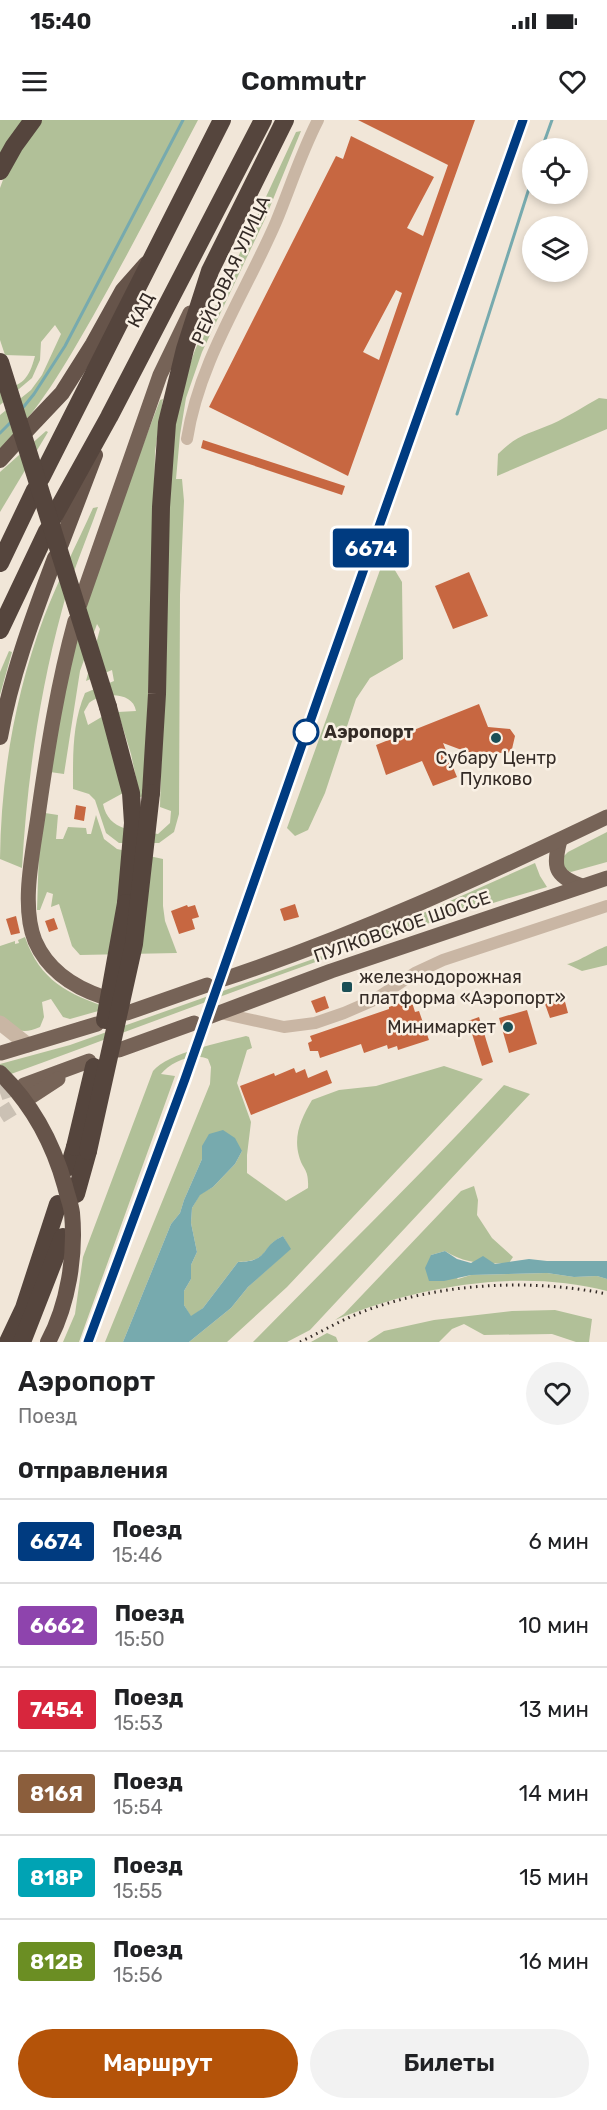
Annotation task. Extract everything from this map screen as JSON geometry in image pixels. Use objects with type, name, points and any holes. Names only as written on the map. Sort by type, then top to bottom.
[{"type":"highway","points":[[0,171],[14,146],[33,120]]},
{"type":"highway","name":"КАД","points":[[0,563],[150,259],[222,120]]},
{"type":"highway","name":"КАД","points":[[0,630],[50,525],[109,417],[262,120]]},
{"type":"highway","points":[[69,1167],[81,1149],[134,944],[151,793],[157,694],[161,507],[167,423],[185,349],[210,271],[285,120]]},
{"type":"highway","points":[[0,460],[62,393],[123,290],[150,259]]},
{"type":"highway","points":[[0,362],[108,706],[131,793],[133,823],[126,903],[81,1149],[76,1194]]},
{"type":"highway","points":[[0,737],[7,698],[17,664],[109,417]]},
{"type":"highway","points":[[0,1073],[20,1095],[46,1135],[58,1163],[72,1211],[68,1284],[62,1307],[48,1342]]},
{"type":"highway","points":[[8,1342],[24,1308],[58,1204]]},
{"type":"highway","points":[[22,1342],[63,1237]]},
{"type":"main road","points":[[80,604],[160,375],[210,271]]},
{"type":"main road","points":[[75,621],[63,664],[50,739],[31,866],[29,916],[34,940],[47,962],[68,982],[103,997]]},
{"type":"main road","name":"ПУЛКОВСКОЕ ШОССЕ","points":[[224,979],[378,921],[607,817]]},
{"type":"main road","points":[[560,840],[555,862],[557,869],[568,881],[582,886]]},
{"type":"main road","name":"ПУЛКОВСКОЕ ШОССЕ","points":[[215,1015],[331,971],[607,878]]},
{"type":"main road","points":[[131,1010],[207,985]]},
{"type":"main road","points":[[118,1050],[194,1023]]},
{"type":"main road","points":[[1,1053],[97,1024]]},
{"type":"main road","points":[[28,1090],[86,1062]]},
{"type":"street","name":"РЕЙСОВАЯ УЛИЦА","points":[[187,439],[195,399],[209,362],[276,222],[294,172],[318,120]]},
{"type":"street","points":[[215,1015],[284,1027],[315,1023],[365,1004],[415,973],[443,960],[607,906]]},
{"type":"street","points":[[0,1023],[28,1045]]},
{"type":"green space","points":[[0,120],[26,120],[0,157]]},
{"type":"green space","points":[[39,120],[198,120],[72,353],[51,387],[27,419],[0,449],[0,415],[31,390],[42,375],[61,334],[55,325],[41,342],[40,360],[32,378],[0,405],[0,391],[24,380],[35,356],[5,355],[0,340],[0,188],[4,177]]},
{"type":"green space","points":[[301,131],[265,219],[202,352],[186,398],[176,479],[182,479],[184,501],[180,595],[179,814],[174,832],[159,843],[119,843],[106,833],[95,800],[89,794],[73,789],[75,728],[85,693],[114,681],[112,670],[86,681],[100,629],[97,624],[80,671],[64,774],[50,772],[59,711],[89,587],[160,400],[163,399],[155,452],[153,581],[144,796],[140,797],[131,754],[118,712],[136,711],[134,704],[123,697],[109,695],[89,703],[84,712],[88,725],[105,715],[125,792],[103,804],[106,813],[117,825],[124,828],[158,834],[170,823],[171,811],[160,807],[169,481],[178,399],[195,350],[296,132]]},
{"type":"green space","points":[[599,398],[607,399],[607,429],[497,476],[498,454],[511,443],[558,421]]},
{"type":"green space","points":[[46,431],[48,432],[0,512],[0,472]]},
{"type":"green space","points":[[98,507],[66,597],[47,674],[31,771],[22,868],[0,859],[3,797],[18,706],[34,646],[49,603],[93,508]]},
{"type":"green space","points":[[393,567],[402,582],[403,659],[370,678],[356,699],[325,793],[308,830],[295,836],[287,828],[380,570]]},
{"type":"green space","points":[[9,651],[12,652],[0,695],[0,672]]},
{"type":"green space","points":[[45,813],[58,815],[56,839],[63,839],[68,827],[86,828],[87,834],[91,834],[96,815],[104,839],[117,849],[163,859],[165,921],[177,953],[80,955],[72,946],[59,904],[51,907],[53,894],[47,892],[40,910],[37,910],[39,849]]},
{"type":"green space","points":[[607,832],[607,862],[571,872],[566,870],[562,864],[563,857],[568,852]]},
{"type":"green space","points":[[535,863],[547,887],[341,953],[0,1078],[0,1064],[70,1045],[347,947]]},
{"type":"green space","points":[[25,937],[39,965],[57,984],[109,1008],[70,1019],[63,1017],[51,999],[42,1002],[44,1017],[40,1027],[24,1031],[0,1020],[0,946],[15,941],[15,944],[19,943],[18,940]]},
{"type":"green space","points":[[607,946],[607,965],[582,971],[567,964],[575,961]]},
{"type":"green space","points":[[249,1037],[252,1048],[247,1050],[237,1083],[251,1122],[247,1173],[286,1201],[308,1188],[308,1177],[299,1156],[297,1141],[302,1120],[312,1100],[339,1090],[376,1086],[444,1066],[483,1079],[287,1287],[227,1342],[189,1342],[231,1308],[248,1287],[290,1249],[283,1236],[256,1259],[238,1262],[203,1308],[191,1317],[184,1305],[184,1291],[191,1279],[191,1265],[197,1252],[191,1223],[192,1208],[200,1194],[213,1187],[235,1164],[242,1151],[202,1146],[202,1159],[180,1213],[171,1224],[123,1342],[105,1342],[210,1084],[211,1067],[208,1059],[196,1057],[183,1059],[170,1066],[161,1074],[175,1076],[79,1342],[63,1342],[75,1314],[83,1257],[153,1071],[170,1059],[183,1054]]},
{"type":"green space","points":[[504,1085],[530,1094],[310,1330],[287,1342],[253,1342],[411,1182]]},
{"type":"green space","points":[[474,1186],[478,1200],[477,1215],[492,1238],[513,1257],[509,1263],[491,1263],[468,1261],[445,1251],[431,1255],[458,1279],[471,1275],[547,1273],[574,1277],[597,1276],[607,1279],[607,1291],[574,1284],[539,1281],[469,1284],[400,1298],[335,1320],[344,1314],[461,1191]]},
{"type":"green space","points":[[555,1310],[592,1319],[589,1342],[576,1342],[552,1334],[484,1335],[464,1324],[452,1329],[439,1342],[367,1342],[384,1331],[434,1320],[512,1311]]},
{"type":"green space","points":[[327,1333],[336,1337],[338,1342],[311,1342]]},
{"type":"water","points":[[223,1130],[235,1138],[242,1151],[235,1164],[213,1187],[200,1195],[192,1208],[191,1223],[197,1252],[191,1265],[191,1279],[184,1291],[184,1305],[191,1316],[203,1308],[238,1262],[256,1259],[283,1236],[291,1249],[248,1287],[231,1308],[189,1342],[123,1342],[171,1224],[180,1213],[202,1159],[202,1146],[209,1134]]},
{"type":"water","points":[[445,1251],[457,1259],[471,1263],[483,1256],[495,1264],[529,1259],[607,1261],[607,1279],[597,1276],[574,1277],[547,1273],[471,1275],[444,1281],[429,1281],[425,1268],[431,1255]]},
{"type":"building","points":[[358,120],[475,120],[348,476],[209,407],[336,156],[343,159],[351,136],[434,177],[407,228],[423,236],[448,165]],"holes":[[[396,290],[402,293],[379,360],[363,352]]]},
{"type":"building","points":[[203,440],[345,486],[342,495],[201,448]]},
{"type":"building","points":[[469,572],[488,616],[453,629],[435,586]]},
{"type":"building","points":[[479,704],[488,727],[510,729],[515,736],[512,749],[508,753],[467,752],[443,743],[457,777],[433,786],[422,761],[386,775],[376,745]]},
{"type":"building","points":[[76,805],[86,807],[84,821],[74,819]]},
{"type":"building","points":[[295,904],[299,917],[284,921],[280,909]]},
{"type":"building","points":[[187,905],[188,907],[195,905],[199,917],[192,919],[195,929],[179,934],[171,911]]},
{"type":"building","points":[[16,916],[20,933],[11,935],[6,919]]},
{"type":"building","points":[[54,918],[58,929],[49,932],[45,921]]},
{"type":"building","points":[[325,996],[329,1008],[316,1013],[311,1001]]},
{"type":"building","points":[[564,998],[568,1013],[550,1018],[545,1004]]},
{"type":"building","points":[[411,999],[415,1012],[419,1011],[429,1040],[398,1050],[397,1046],[388,1049],[387,1045],[364,1053],[361,1044],[320,1058],[318,1051],[310,1051],[308,1043],[312,1041],[310,1036],[389,1009],[389,1007]]},
{"type":"building","points":[[527,1010],[537,1044],[509,1053],[499,1018]]},
{"type":"building","points":[[479,1017],[493,1062],[482,1066],[468,1021]]},
{"type":"building","points":[[294,1068],[296,1073],[305,1069],[308,1078],[327,1070],[332,1083],[251,1115],[240,1086]]},
{"type":"waterway","points":[[21,410],[65,346],[183,120]]},
{"type":"waterway","points":[[546,138],[552,120]]},
{"type":"waterway","points":[[457,414],[524,204]]},
{"type":"waterway","points":[[0,433],[11,422]]},
{"type":"tunnel","points":[[0,1093],[24,1085]]},
{"type":"tunnel","points":[[0,1116],[32,1096]]},
{"type":"railway","points":[[88,1342],[185,1079],[523,120]]},
{"type":"railway","points":[[300,1342],[362,1312],[391,1302],[452,1289],[515,1285],[577,1289],[607,1294]]},
{"type":"train","name":"6674","points":[[88,1342],[185,1079],[523,120]]},
{"type":"place","name":"Аэропорт","points":[[306,732]]},
{"type":"place","name":"Субару Центр Пулково","points":[[496,738]]},
{"type":"place","name":"железнодорожная платформа «Аэропорт»","points":[[347,987]]},
{"type":"place","name":"Минимаркет","points":[[508,1027]]}]
